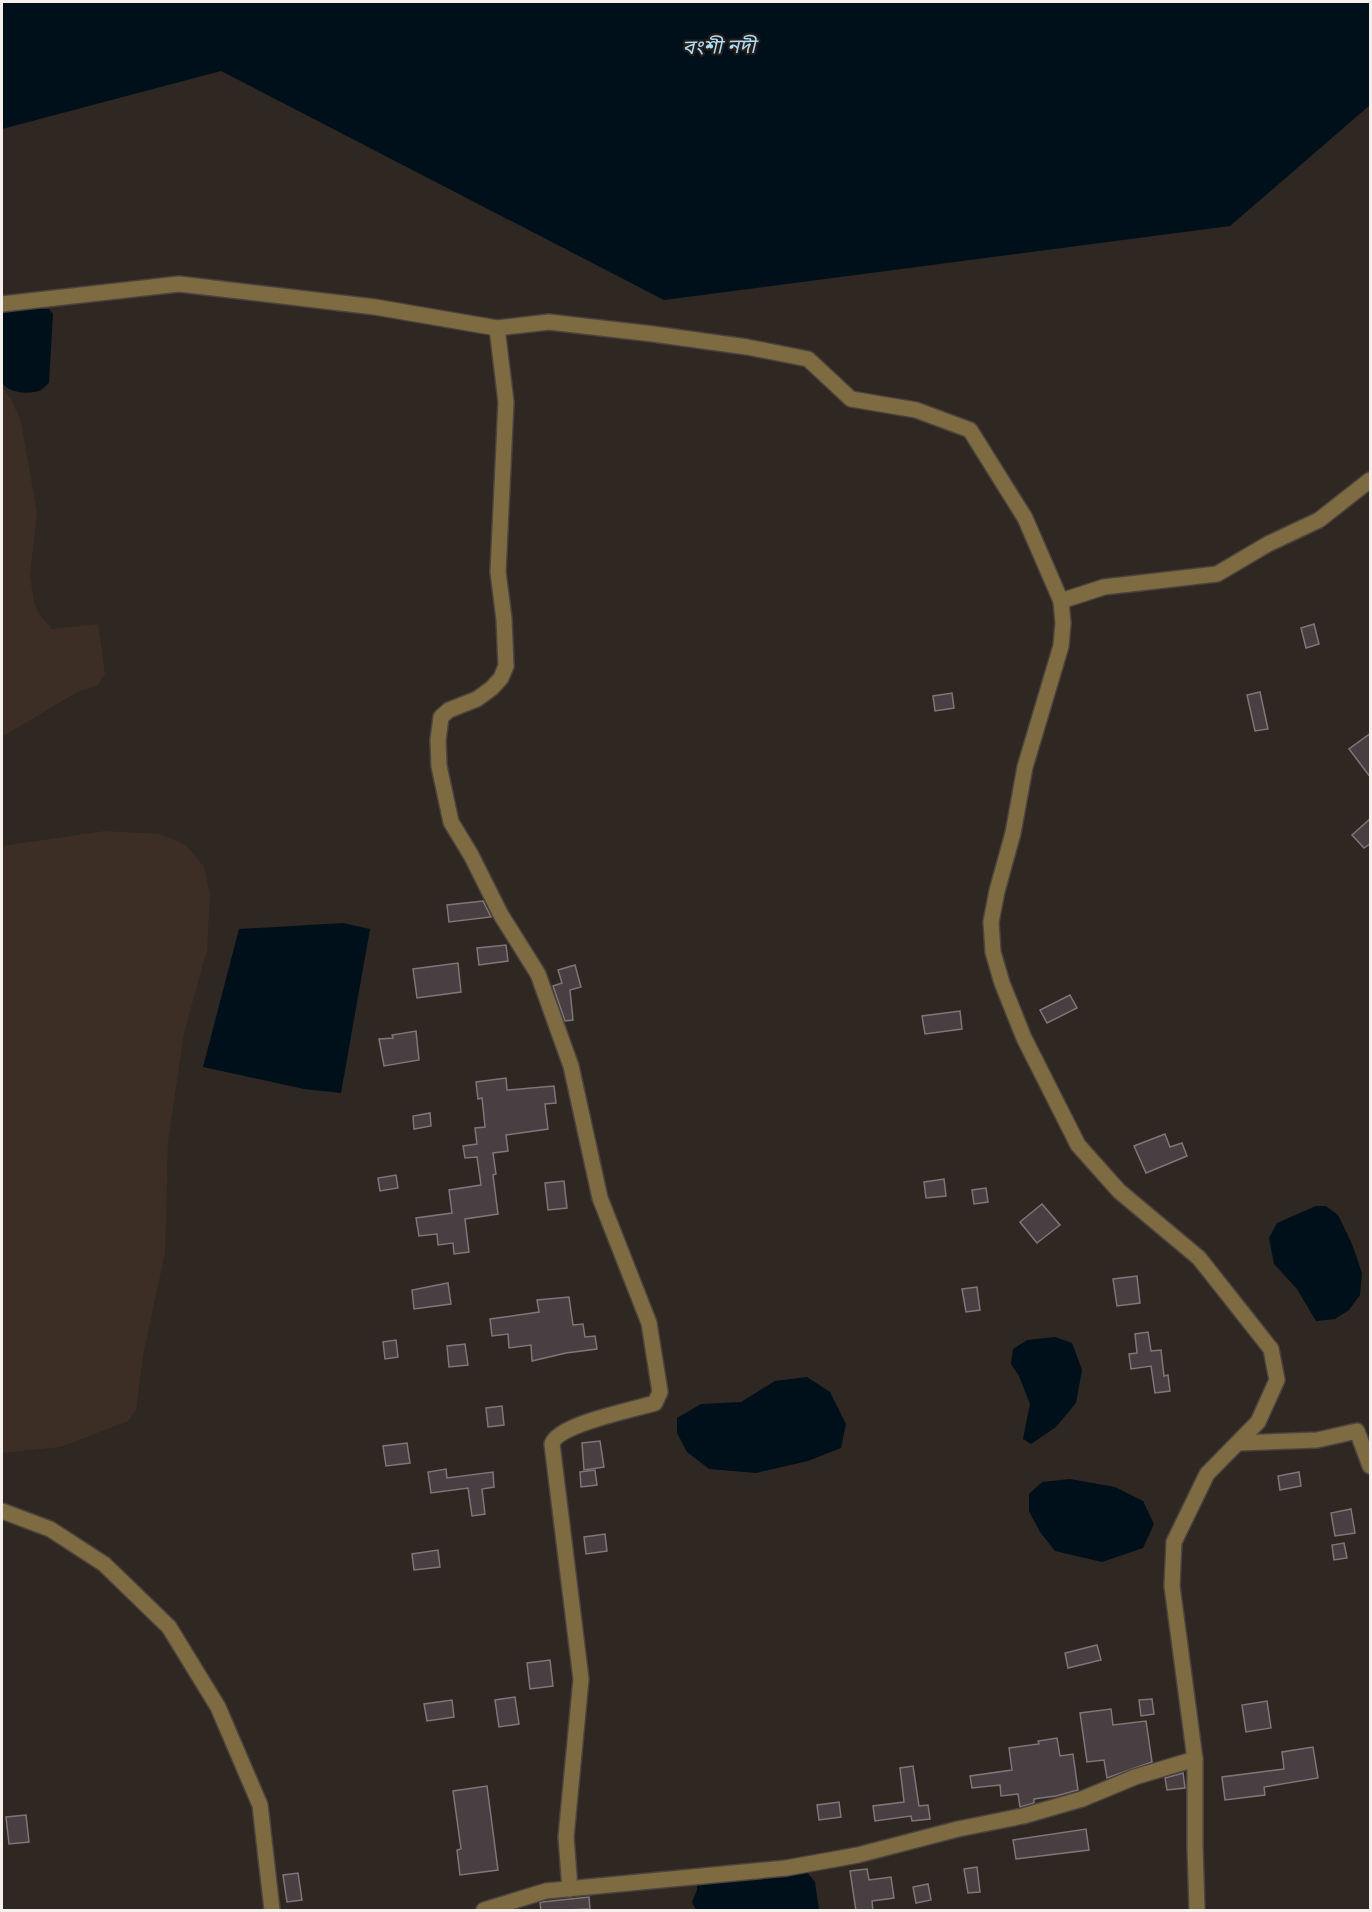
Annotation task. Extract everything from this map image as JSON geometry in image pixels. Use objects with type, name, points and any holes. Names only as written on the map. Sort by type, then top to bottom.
[{"type":"street","points":[[2,304],[179,285],[375,307],[497,328],[549,322],[747,347],[808,359],[851,399],[916,410],[970,430],[1025,518],[1060,601],[1063,623],[1061,646],[1025,767],[1013,832],[996,891],[991,922],[993,952],[1002,983],[1024,1038],[1078,1145],[1119,1191],[1199,1258],[1271,1350],[1277,1380],[1258,1422],[1207,1474],[1174,1542],[1173,1586],[1195,1759],[1197,1911]]},
{"type":"street","points":[[497,328],[506,402],[498,572],[504,619],[506,666],[501,678],[492,688],[477,699],[449,710],[441,717],[438,740],[439,766],[451,822],[471,855],[501,915],[538,974],[571,1065],[600,1198],[649,1323],[660,1392],[654,1403],[569,1428],[554,1437],[552,1444],[581,1679],[566,1836],[570,1889]]},
{"type":"street","points":[[1060,601],[1104,587],[1217,574],[1268,544],[1318,520],[1371,480]]},
{"type":"street","points":[[1238,1443],[1317,1440],[1357,1431],[1371,1466]]},
{"type":"street","points":[[2,1511],[50,1529],[104,1564],[169,1627],[218,1707],[260,1805],[272,1911]]},
{"type":"street","points":[[484,1911],[546,1891],[786,1868],[858,1855],[1082,1799],[1135,1777],[1195,1759]]},
{"type":"shaded area","points":[[2,387],[11,399],[21,422],[37,513],[30,576],[34,601],[39,614],[52,629],[98,624],[105,674],[97,686],[79,691],[2,737]]},
{"type":"shaded area","points":[[105,831],[160,834],[186,845],[204,867],[210,894],[207,950],[184,1033],[168,1142],[165,1253],[143,1356],[136,1410],[128,1421],[61,1447],[2,1453],[2,846]]},
{"type":"water","name":"বংশী নদী","points":[[2,2],[1370,2],[1370,105],[1230,226],[664,300],[221,71],[2,129]]},
{"type":"water","points":[[49,309],[53,314],[49,383],[41,390],[25,393],[9,389],[2,383],[2,312]]},
{"type":"water","points":[[343,923],[370,929],[341,1093],[304,1089],[203,1067],[239,929]]},
{"type":"water","points":[[1316,1206],[1326,1206],[1338,1215],[1352,1244],[1362,1273],[1360,1295],[1349,1310],[1335,1319],[1316,1321],[1297,1289],[1274,1264],[1269,1238],[1277,1223]]},
{"type":"water","points":[[1055,1337],[1072,1343],[1082,1370],[1076,1403],[1056,1427],[1031,1444],[1023,1439],[1030,1404],[1019,1376],[1011,1364],[1013,1349],[1027,1340]]},
{"type":"water","points":[[807,1377],[830,1392],[846,1424],[841,1448],[808,1461],[756,1473],[709,1469],[687,1452],[677,1433],[677,1418],[701,1404],[741,1402],[775,1381]]},
{"type":"water","points":[[1070,1479],[1115,1487],[1143,1501],[1154,1524],[1143,1548],[1102,1562],[1055,1551],[1040,1532],[1029,1511],[1029,1494],[1042,1482]]},
{"type":"water","points":[[804,1869],[815,1882],[819,1910],[696,1910],[692,1902],[697,1883]]},
{"type":"building","points":[[1314,624],[1319,644],[1306,648],[1301,628]]},
{"type":"building","points":[[1260,692],[1268,729],[1255,731],[1247,695]]},
{"type":"building","points":[[952,693],[954,708],[935,711],[933,696]]},
{"type":"building","points":[[1371,733],[1371,778],[1349,749]]},
{"type":"building","points":[[1371,818],[1371,843],[1364,848],[1352,835]]},
{"type":"building","points":[[483,901],[491,917],[449,922],[447,905]]},
{"type":"building","points":[[506,945],[508,961],[479,965],[477,948]]},
{"type":"building","points":[[458,963],[461,992],[417,998],[413,969]]},
{"type":"building","points":[[575,965],[581,987],[570,990],[573,1020],[565,1021],[553,986],[562,983],[558,970]]},
{"type":"building","points":[[1070,995],[1077,1008],[1047,1023],[1040,1010]]},
{"type":"building","points":[[960,1011],[962,1029],[925,1034],[922,1016]]},
{"type":"building","points":[[416,1031],[419,1060],[384,1066],[379,1039],[393,1038],[392,1035]]},
{"type":"building","points":[[506,1078],[507,1090],[554,1086],[556,1103],[545,1104],[548,1129],[506,1135],[508,1151],[493,1153],[498,1214],[465,1219],[469,1252],[454,1254],[453,1243],[438,1245],[437,1234],[419,1236],[416,1218],[452,1213],[449,1190],[481,1185],[477,1157],[465,1158],[463,1146],[477,1144],[475,1128],[485,1127],[482,1098],[478,1099],[476,1082]]},
{"type":"building","points":[[430,1113],[431,1126],[414,1129],[413,1116]]},
{"type":"building","points":[[1165,1134],[1170,1147],[1182,1143],[1187,1156],[1146,1173],[1134,1146]]},
{"type":"building","points":[[396,1175],[398,1188],[380,1191],[378,1178]]},
{"type":"building","points":[[944,1179],[946,1196],[926,1198],[924,1182]]},
{"type":"building","points":[[564,1181],[567,1208],[548,1210],[545,1183]]},
{"type":"building","points":[[986,1188],[988,1202],[974,1204],[972,1190]]},
{"type":"building","points":[[1042,1204],[1060,1225],[1037,1243],[1020,1222]]},
{"type":"building","points":[[1137,1276],[1140,1303],[1117,1306],[1113,1279]]},
{"type":"building","points":[[448,1283],[451,1304],[414,1309],[412,1290]]},
{"type":"building","points":[[977,1287],[980,1310],[966,1312],[962,1289]]},
{"type":"building","points":[[569,1297],[573,1325],[583,1324],[585,1337],[595,1336],[597,1349],[532,1361],[531,1345],[509,1348],[508,1334],[492,1336],[490,1319],[539,1312],[537,1300]]},
{"type":"building","points":[[1148,1332],[1151,1351],[1161,1350],[1164,1376],[1168,1375],[1170,1391],[1155,1393],[1151,1366],[1131,1369],[1129,1354],[1137,1353],[1135,1334]]},
{"type":"building","points":[[396,1340],[398,1357],[385,1359],[383,1342]]},
{"type":"building","points":[[465,1344],[468,1365],[449,1367],[447,1346]]},
{"type":"building","points":[[502,1406],[504,1425],[488,1427],[486,1408]]},
{"type":"building","points":[[600,1441],[604,1467],[584,1470],[582,1443]]},
{"type":"building","points":[[407,1443],[410,1463],[386,1466],[383,1446]]},
{"type":"building","points":[[446,1469],[447,1478],[493,1472],[494,1487],[482,1489],[485,1514],[472,1516],[468,1488],[431,1493],[428,1472]]},
{"type":"building","points":[[595,1470],[597,1485],[581,1487],[580,1472]]},
{"type":"building","points":[[1299,1472],[1301,1486],[1280,1490],[1278,1476]]},
{"type":"building","points":[[1351,1509],[1355,1533],[1335,1536],[1331,1513]]},
{"type":"building","points":[[605,1534],[607,1551],[586,1554],[584,1537]]},
{"type":"building","points":[[1344,1543],[1347,1558],[1334,1560],[1332,1545]]},
{"type":"building","points":[[438,1550],[440,1567],[414,1570],[412,1554]]},
{"type":"building","points":[[1097,1645],[1101,1660],[1068,1668],[1065,1653]]},
{"type":"building","points":[[550,1660],[553,1686],[530,1689],[527,1663]]},
{"type":"building","points":[[515,1697],[519,1724],[499,1727],[495,1700]]},
{"type":"building","points":[[1152,1699],[1154,1714],[1141,1716],[1139,1700]]},
{"type":"building","points":[[452,1700],[454,1717],[427,1721],[424,1704]]},
{"type":"building","points":[[1267,1701],[1271,1728],[1246,1732],[1242,1705]]},
{"type":"building","points":[[1111,1709],[1113,1725],[1146,1721],[1152,1762],[1107,1778],[1104,1760],[1087,1762],[1080,1713]]},
{"type":"building","points":[[1057,1738],[1060,1756],[1073,1754],[1078,1790],[1034,1799],[1034,1803],[1020,1807],[1018,1794],[1001,1796],[1000,1785],[972,1788],[970,1776],[1012,1770],[1009,1748],[1039,1744],[1038,1741]]},
{"type":"building","points":[[1313,1747],[1318,1778],[1264,1787],[1265,1795],[1225,1800],[1222,1777],[1284,1769],[1282,1752]]},
{"type":"building","points":[[913,1766],[919,1806],[928,1805],[930,1819],[912,1821],[911,1816],[875,1821],[873,1806],[904,1802],[900,1768]]},
{"type":"building","points":[[1183,1773],[1185,1788],[1167,1790],[1165,1778]]},
{"type":"building","points":[[487,1786],[498,1870],[460,1875],[457,1850],[461,1849],[453,1791]]},
{"type":"building","points":[[839,1802],[841,1817],[819,1820],[817,1805]]},
{"type":"building","points":[[26,1815],[29,1842],[9,1844],[6,1817]]},
{"type":"building","points":[[1086,1829],[1089,1850],[1016,1859],[1013,1840]]},
{"type":"building","points":[[977,1867],[980,1892],[968,1893],[964,1869]]},
{"type":"building","points":[[867,1869],[869,1880],[891,1877],[894,1898],[872,1901],[873,1911],[856,1911],[850,1871]]},
{"type":"building","points":[[298,1873],[302,1900],[287,1902],[283,1875]]},
{"type":"building","points":[[928,1884],[931,1900],[916,1903],[913,1887]]},
{"type":"building","points":[[589,1897],[590,1909],[541,1911],[540,1903],[542,1902]]}]
